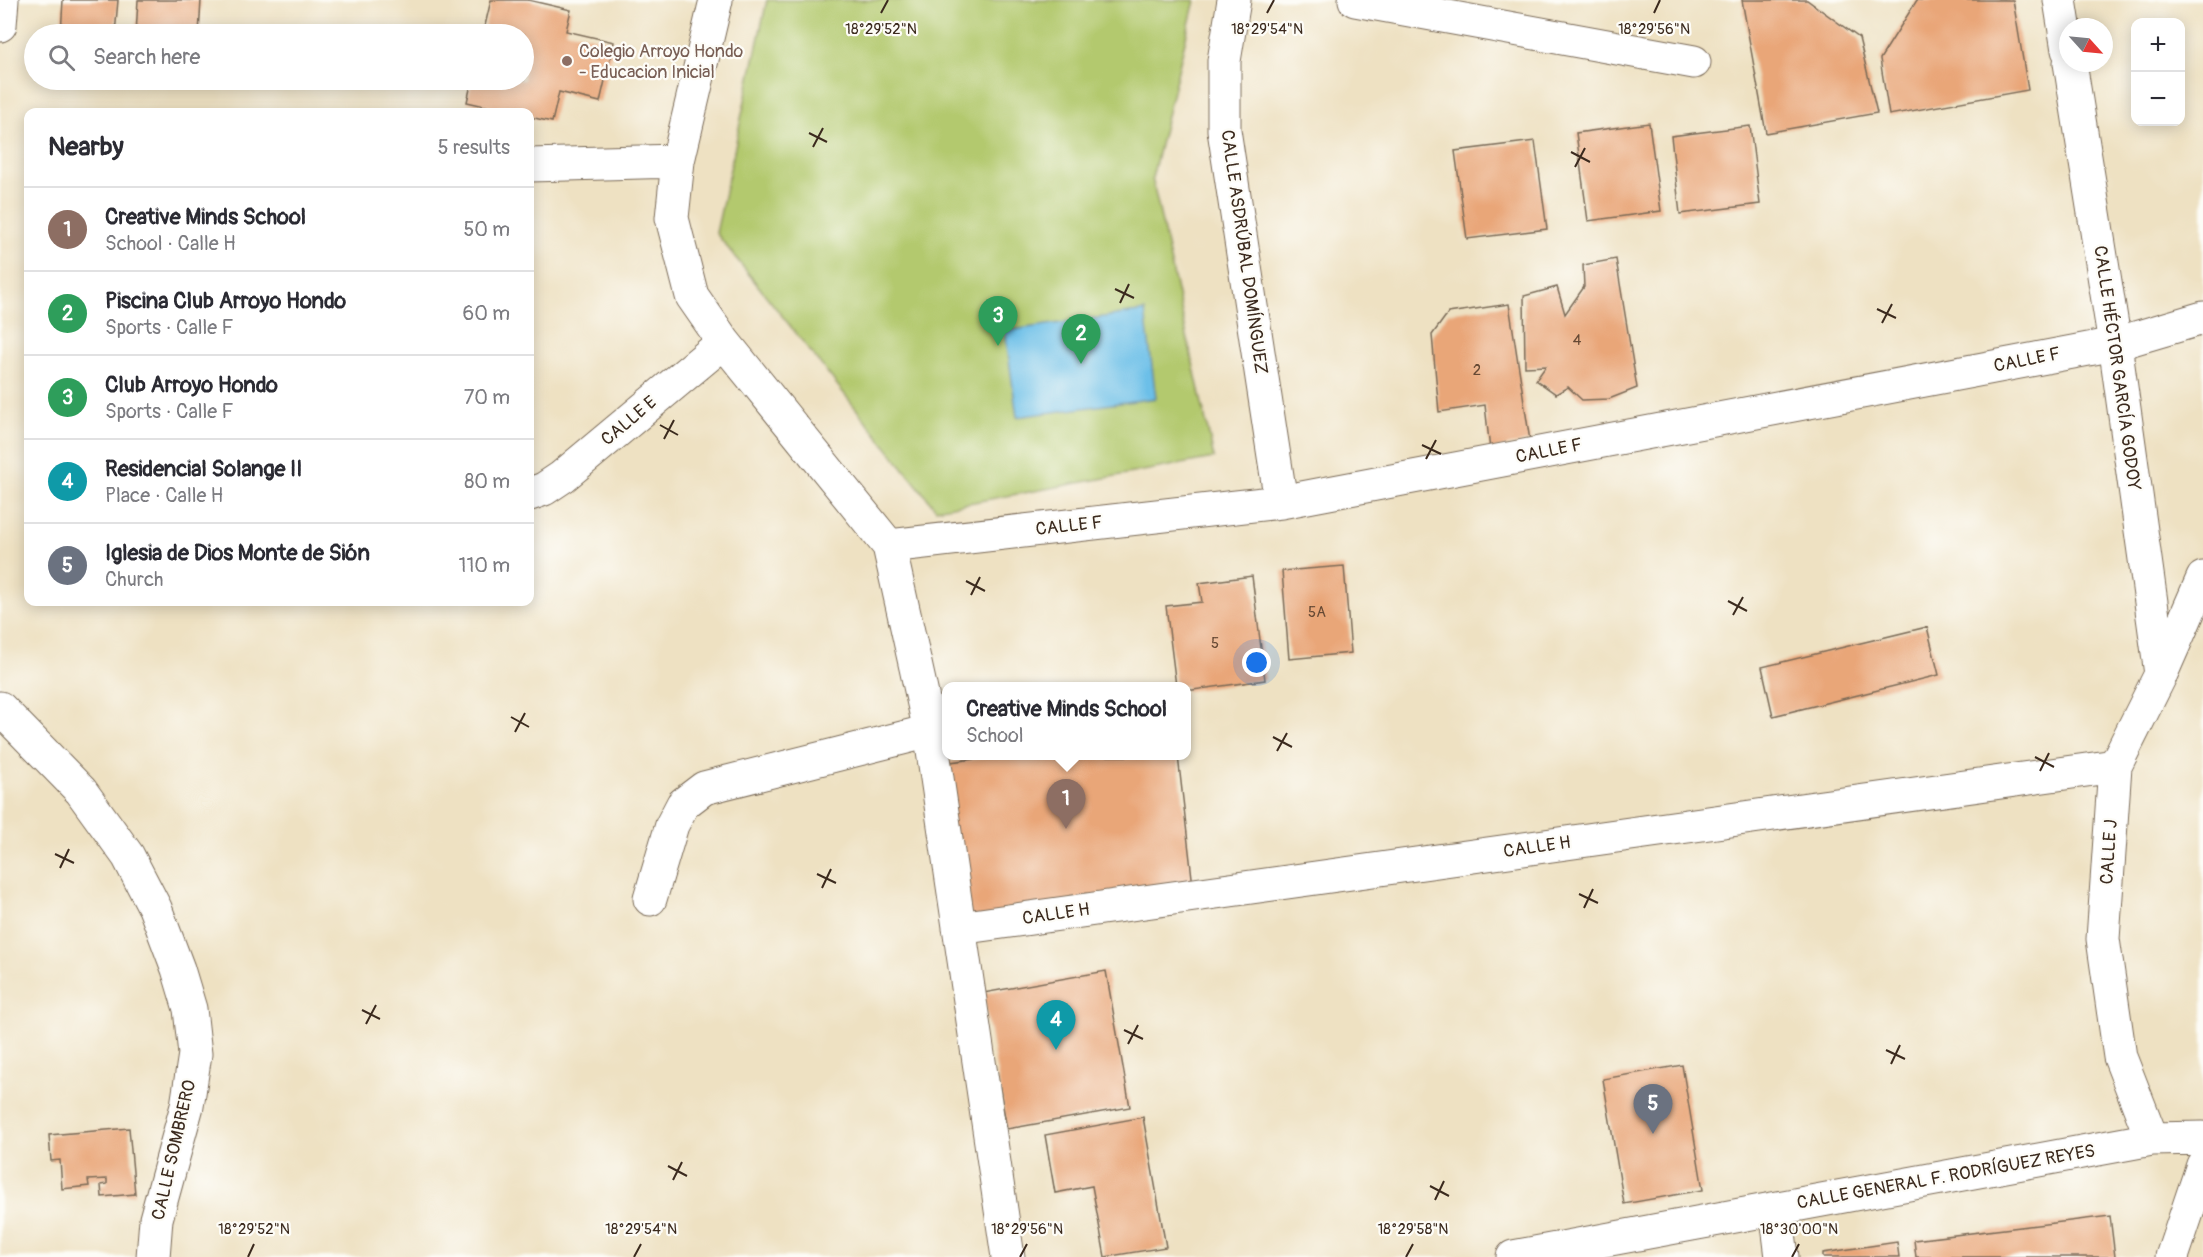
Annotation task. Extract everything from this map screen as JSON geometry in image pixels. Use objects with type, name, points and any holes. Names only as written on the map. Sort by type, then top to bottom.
[{"type":"street","points":[[0,25],[2,0]]},
{"type":"street","points":[[716,0],[678,161],[672,218],[692,296],[724,342],[889,546],[930,731],[1008,1257]]},
{"type":"street","name":"CALLE ASDRÚBAL DOMÍNGUEZ","points":[[1234,0],[1224,61],[1224,130],[1281,502]]},
{"type":"street","points":[[1355,0],[1694,62]]},
{"type":"street","points":[[2060,0],[2063,18]]},
{"type":"street","name":"CALLE HÉCTOR GARCÍA GODOY","points":[[2071,72],[2115,344],[2161,674]]},
{"type":"street","points":[[534,165],[678,161]]},
{"type":"street","name":"CALLE F","points":[[889,546],[1281,502],[2115,344],[2203,318]]},
{"type":"street","name":"CALLE E","points":[[534,493],[562,477],[724,342]]},
{"type":"street","name":"CALLE J","points":[[2152,1139],[2120,1057],[2103,939],[2115,766],[2161,674],[2203,578]]},
{"type":"street","name":"CALLE SOMBRERO","points":[[0,708],[81,791],[128,856],[155,908],[190,1009],[195,1054],[187,1106],[156,1219],[153,1257]]},
{"type":"street","points":[[650,899],[672,825],[683,804],[704,788],[930,731]]},
{"type":"street","name":"CALLE H","points":[[959,928],[2115,766]]},
{"type":"street","name":"CALLE GENERAL F. RODRÍGUEZ REYES","points":[[1513,1257],[2152,1139],[2203,1138]]},
{"type":"street","points":[[2172,1257],[2203,1165]]},
{"type":"street","points":[[1776,1209],[1782,1257]]},
{"type":"green space","points":[[767,0],[1195,0],[1152,178],[1214,458],[936,509],[716,233]]},
{"type":"water","points":[[1145,311],[1156,398],[1017,417],[1005,331]]},
{"type":"building","points":[[63,0],[118,0],[116,24],[62,24]]},
{"type":"building","points":[[138,0],[201,0],[200,24],[137,24]]},
{"type":"building","name":"Colegio Arroyo Hondo - Educacion Inicial","points":[[491,0],[528,0],[571,10],[566,31],[614,42],[600,102],[559,92],[552,122],[534,118],[534,108],[493,108],[467,102],[470,90],[534,90],[534,24],[485,24]]},
{"type":"building","points":[[1742,0],[1807,0],[1859,38],[1877,113],[1766,133]]},
{"type":"building","points":[[1917,0],[2013,0],[2028,90],[1889,115],[1880,59]]},
{"type":"building","points":[[1649,123],[1661,211],[1588,221],[1576,133]]},
{"type":"building","points":[[1750,126],[1760,204],[1680,214],[1671,136]]},
{"type":"building","points":[[1535,141],[1547,229],[1467,239],[1455,151]]},
{"type":"building","points":[[1616,259],[1637,388],[1609,399],[1582,400],[1568,387],[1556,394],[1536,380],[1546,366],[1525,367],[1524,296],[1557,287],[1565,314],[1584,287],[1583,265]]},
{"type":"building","points":[[1509,304],[1530,441],[1490,450],[1485,405],[1439,412],[1432,335],[1448,313]]},
{"type":"building","points":[[1344,566],[1351,653],[1289,659],[1282,571]]},
{"type":"building","points":[[1252,576],[1265,680],[1191,690],[1191,682],[1176,682],[1166,606],[1202,602],[1199,583]]},
{"type":"building","points":[[1927,627],[1939,675],[1773,716],[1762,667]]},
{"type":"building","points":[[966,760],[1178,760],[1194,895],[959,928],[935,764]]},
{"type":"building","points":[[1106,971],[1130,1107],[1007,1129],[983,993]]},
{"type":"building","points":[[1682,1065],[1703,1190],[1624,1204],[1603,1079]]},
{"type":"building","points":[[1143,1117],[1166,1247],[1105,1257],[1092,1186],[1055,1193],[1045,1135]]},
{"type":"building","points":[[129,1128],[135,1194],[102,1197],[101,1185],[107,1184],[107,1179],[88,1180],[89,1186],[62,1189],[60,1160],[51,1161],[49,1135]]},
{"type":"building","points":[[2110,1216],[2115,1257],[1916,1257],[1914,1240]]},
{"type":"building","points":[[1897,1242],[1899,1257],[1823,1257],[1823,1253]]},
{"type":"place","name":"Colegio Arroyo Hondo - Educacion Inicial","points":[[567,61]]},
{"type":"place","name":"Club Arroyo Hondo","points":[[998,346]]},
{"type":"place","name":"Piscina Club Arroyo Hondo","points":[[1081,364]]},
{"type":"place","name":"Creative Minds School","points":[[1066,829]]},
{"type":"place","name":"Residencial Solange II","points":[[1056,1050]]},
{"type":"place","name":"Iglesia de Dios Monte de Sión","points":[[1653,1134]]}]
